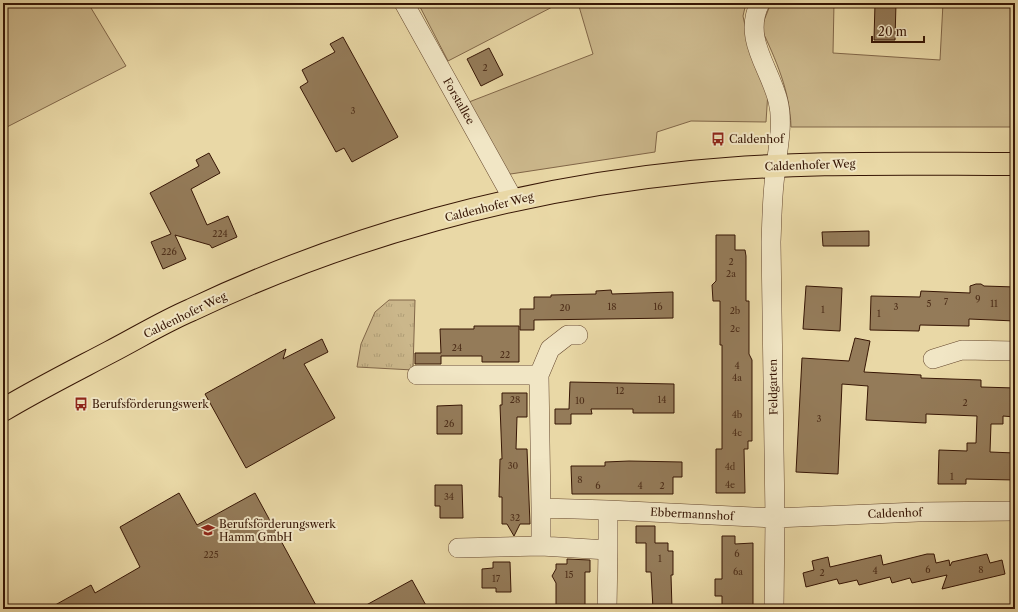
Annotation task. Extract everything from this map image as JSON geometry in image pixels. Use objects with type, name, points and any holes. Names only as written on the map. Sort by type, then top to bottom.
[{"type":"main road","name":"Caldenhofer Weg","points":[[3,410],[191,310],[290,268],[388,233],[513,199],[625,180],[696,171],[775,166],[854,164],[1015,164]]},
{"type":"street","name":"Forstallee","points":[[404,3],[513,199]]},
{"type":"street","name":"Feldgarten","points":[[760,3],[754,16],[753,31],[757,50],[773,82],[779,104],[780,140],[775,166],[772,198],[771,304],[775,518],[774,609]]},
{"type":"street","points":[[541,546],[539,375],[550,349],[568,335],[578,335]]},
{"type":"street","points":[[932,359],[962,350],[1015,351]]},
{"type":"street","points":[[417,375],[539,375]]},
{"type":"street","name":"Ebbermannshof","points":[[541,508],[775,518]]},
{"type":"street","points":[[607,609],[608,510]]},
{"type":"street","name":"Caldenhof","points":[[775,518],[918,512],[1015,511]]},
{"type":"street","points":[[458,548],[541,546],[608,550]]},
{"type":"green space","points":[[3,3],[88,3],[126,66],[3,129]]},
{"type":"green space","points":[[418,3],[560,3],[448,61]]},
{"type":"green space","points":[[578,3],[746,3],[743,16],[751,54],[768,91],[766,122],[691,121],[657,132],[655,152],[491,177],[469,102],[593,54]]},
{"type":"green space","points":[[771,3],[834,3],[833,53],[940,60],[943,3],[1015,3],[1015,127],[791,127],[785,88],[777,64],[761,28]]},
{"type":"green space","points":[[389,300],[415,300],[413,370],[357,367],[361,344],[375,312]]},
{"type":"building","points":[[875,3],[896,3],[895,40],[874,40]]},
{"type":"building","points":[[343,37],[398,137],[352,162],[344,148],[336,152],[300,87],[308,82],[302,70],[335,52],[330,44]]},
{"type":"building","points":[[489,48],[503,75],[481,86],[467,59]]},
{"type":"building","points":[[209,153],[220,173],[191,189],[207,225],[228,216],[237,237],[212,248],[210,245],[175,235],[186,259],[163,269],[151,242],[171,234],[150,193],[199,166],[196,160]]},
{"type":"building","points":[[869,231],[869,246],[823,246],[822,232]]},
{"type":"building","points":[[716,235],[735,235],[735,250],[745,250],[746,256],[746,301],[749,301],[749,354],[752,360],[752,441],[748,441],[748,449],[744,449],[745,493],[716,493],[716,449],[722,449],[722,345],[720,345],[720,301],[713,301],[712,285],[716,281]]},
{"type":"building","points":[[981,284],[984,286],[1015,287],[1015,321],[969,319],[969,326],[920,325],[919,331],[870,330],[871,296],[920,297],[921,291],[970,293],[970,286]]},
{"type":"building","points":[[806,286],[842,288],[840,331],[803,329]]},
{"type":"building","points":[[611,290],[612,294],[673,292],[673,318],[534,320],[534,330],[520,330],[520,309],[534,309],[534,297],[596,294],[596,291]]},
{"type":"building","points":[[474,326],[519,326],[519,362],[482,362],[482,356],[441,356],[441,364],[415,364],[415,353],[441,353],[440,329],[474,329]]},
{"type":"building","points":[[855,338],[870,341],[864,372],[921,375],[921,378],[981,380],[981,387],[1015,388],[1015,417],[1003,416],[1003,424],[991,424],[990,452],[1015,453],[1015,480],[966,479],[966,484],[938,484],[939,450],[967,451],[967,443],[976,443],[977,416],[926,414],[926,423],[866,420],[868,386],[842,384],[838,474],[796,472],[802,358],[849,361]]},
{"type":"building","points":[[322,339],[328,352],[304,364],[335,418],[246,468],[205,394],[286,349],[283,359]]},
{"type":"building","points":[[570,382],[674,384],[674,413],[633,413],[633,409],[591,409],[592,414],[571,414],[571,424],[555,424],[555,409],[569,409]]},
{"type":"building","points":[[502,393],[527,393],[527,417],[517,417],[516,449],[527,449],[530,524],[520,524],[514,536],[507,524],[502,524],[502,497],[499,497],[500,459],[502,459],[500,405],[502,405]]},
{"type":"building","points":[[462,405],[462,434],[437,434],[437,406]]},
{"type":"building","points":[[605,462],[682,462],[682,477],[673,477],[673,494],[572,494],[571,466],[605,466]]},
{"type":"building","points":[[435,485],[462,485],[463,518],[440,518],[440,506],[435,506]]},
{"type":"building","points":[[179,493],[197,525],[255,493],[318,609],[48,609],[91,585],[95,593],[140,567],[120,527]]},
{"type":"building","points":[[636,526],[655,526],[655,543],[668,543],[668,551],[673,551],[673,575],[671,575],[672,609],[653,609],[651,572],[646,572],[646,543],[636,543]]},
{"type":"building","points":[[722,536],[735,536],[735,544],[753,543],[753,609],[722,609],[722,596],[715,596],[715,579],[722,579]]},
{"type":"building","points":[[927,554],[934,554],[936,563],[949,560],[950,566],[952,562],[987,554],[990,563],[1002,560],[1005,574],[942,589],[947,575],[912,583],[910,578],[892,583],[890,577],[859,585],[857,580],[839,584],[837,579],[806,587],[803,573],[814,570],[812,561],[828,557],[830,567],[881,555],[883,565]]},
{"type":"building","points":[[567,559],[590,560],[590,572],[585,572],[585,609],[556,609],[556,583],[552,576],[556,569],[556,564],[567,564]]},
{"type":"building","points":[[493,562],[510,562],[511,592],[496,592],[496,588],[482,588],[482,569],[493,568]]},
{"type":"building","points":[[412,580],[428,609],[359,609]]},
{"type":"place","name":"Caldenhof","points":[[718,139]]},
{"type":"place","name":"Berufsförderungswerk","points":[[81,404]]},
{"type":"place","name":"Berufsförderungswerk Hamm GmbH","points":[[208,530]]}]
